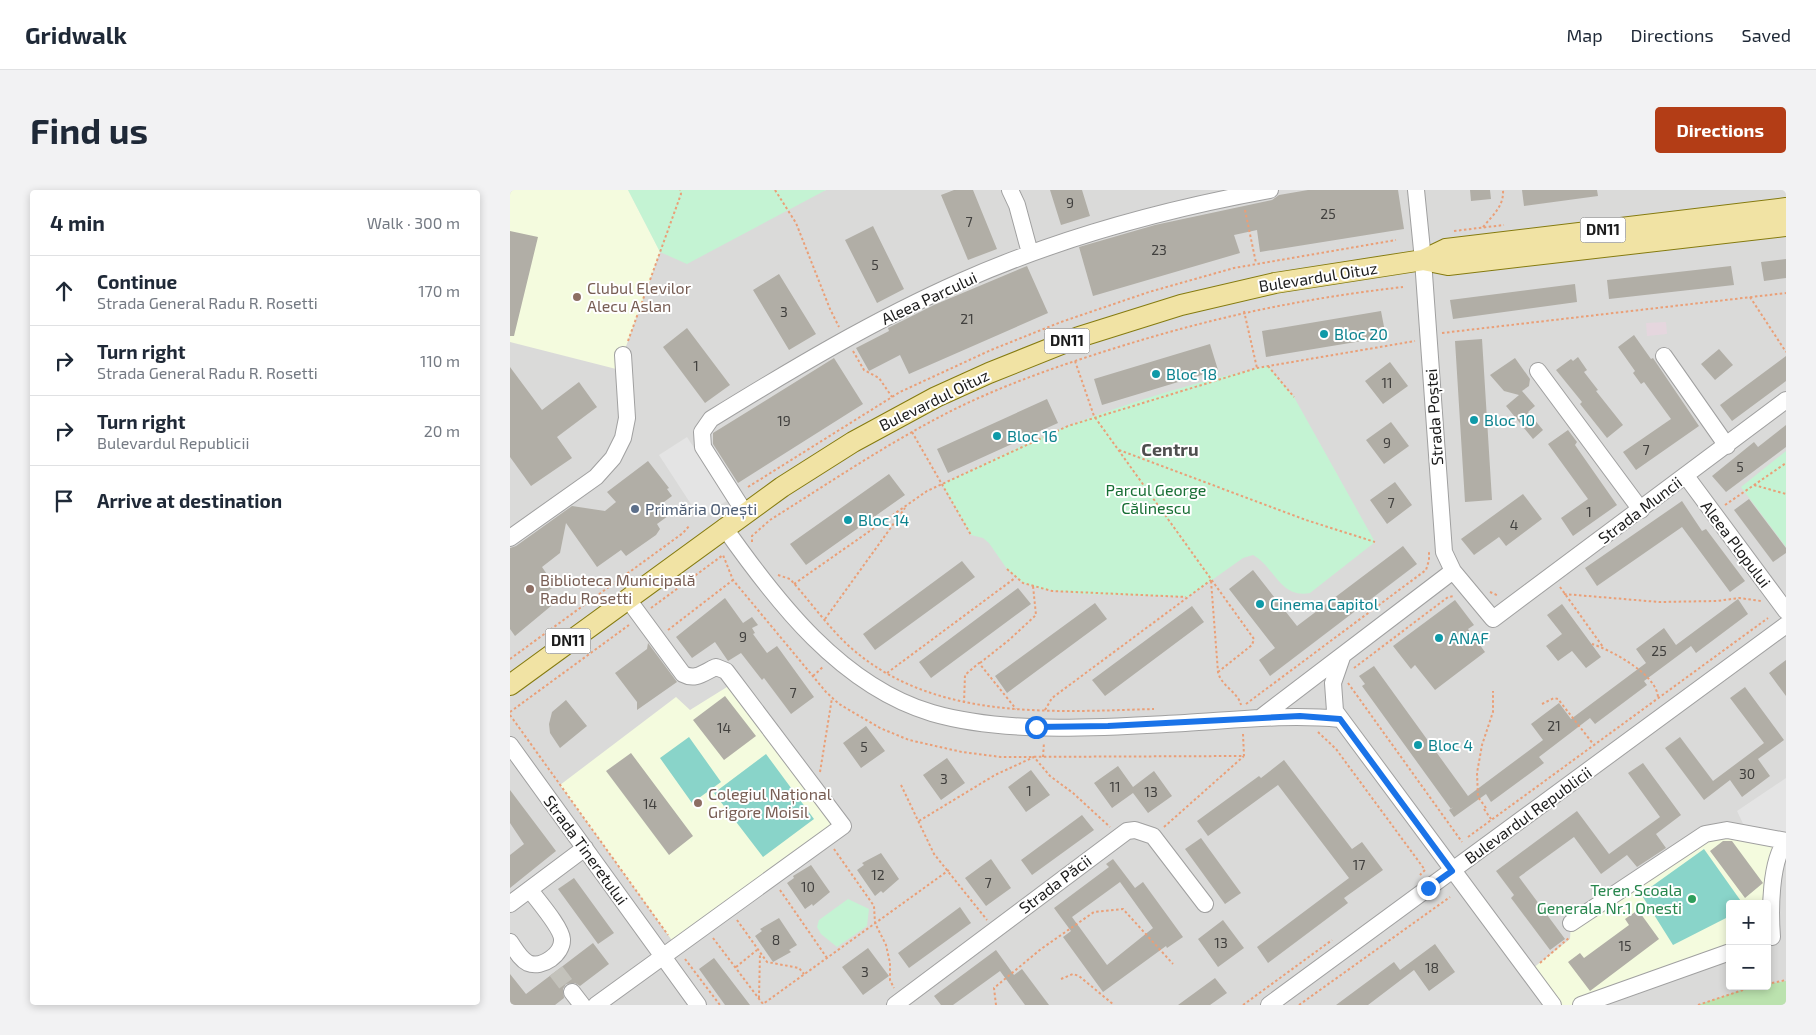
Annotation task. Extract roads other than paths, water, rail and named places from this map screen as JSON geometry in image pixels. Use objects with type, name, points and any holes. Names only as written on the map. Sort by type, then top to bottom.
[{"type":"main road","name":"Bulevardul Oituz","points":[[1424,260],[1446,248],[1786,208]]},
{"type":"main road","name":"Bulevardul Oituz","points":[[510,685],[724,527],[837,452],[891,420],[989,373],[1079,337],[1181,305],[1239,290],[1320,275],[1424,260],[1448,265],[1786,226]]},
{"type":"street","points":[[1010,190],[1017,205],[1030,254]]},
{"type":"street","name":"Aleea Parcului","points":[[745,513],[703,447],[702,437],[704,426],[711,419],[735,404],[846,339],[955,284],[1030,254],[1145,219],[1241,193],[1270,190]]},
{"type":"street","name":"Strada Poștei","points":[[1416,190],[1424,260],[1444,552],[1453,571],[1493,619]]},
{"type":"street","points":[[510,538],[596,477],[614,458],[623,438],[627,418],[623,355]]},
{"type":"street","points":[[1664,356],[1727,446]]},
{"type":"street","points":[[1538,371],[1641,510]]},
{"type":"street","name":"Strada Muncii","points":[[1493,619],[1727,446],[1786,400]]},
{"type":"street","name":"Aleea Plopului","points":[[1686,476],[1778,611]]},
{"type":"street","points":[[724,527],[764,582],[820,642],[849,668],[895,697],[931,713],[963,720],[1036,727],[1108,726],[1300,716],[1340,719]]},
{"type":"street","points":[[1259,719],[1453,571]]},
{"type":"street","points":[[596,1005],[662,955],[843,826],[726,671],[716,667],[699,676],[688,677],[683,674],[627,598]]},
{"type":"street","name":"Bulevardul Republicii","points":[[1270,1005],[1786,625]]},
{"type":"street","points":[[1342,657],[1333,689],[1333,704],[1340,719],[1553,1005]]},
{"type":"street","name":"Strada Tineretului","points":[[510,745],[698,1005]]},
{"type":"street","name":"Strada Păcii","points":[[897,1003],[1119,836],[1135,830],[1154,836],[1205,904]]},
{"type":"street","points":[[1571,923],[1705,834],[1727,830],[1786,841],[1780,851],[1773,886],[1775,936]]},
{"type":"street","points":[[510,904],[585,848]]},
{"type":"street","points":[[510,942],[526,962],[552,966],[560,948],[562,937],[530,890]]},
{"type":"street","points":[[1581,1005],[1726,953]]},
{"type":"street","points":[[572,992],[582,1005]]},
{"type":"tunnel","points":[[556,971],[572,992]]},
{"type":"place","name":"Clubul Elevilor Alecu Aslan","points":[[577,297]]},
{"type":"place","name":"Bloc 20","points":[[1324,334]]},
{"type":"place","name":"Bloc 18","points":[[1156,374]]},
{"type":"place","name":"Bloc 10","points":[[1474,420]]},
{"type":"place","name":"Bloc 16","points":[[997,436]]},
{"type":"place","name":"Primăria Onești","points":[[635,509]]},
{"type":"place","name":"Bloc 14","points":[[848,520]]},
{"type":"place","name":"Biblioteca Municipală Radu Rosetti","points":[[530,589]]},
{"type":"place","name":"Cinema Capitol","points":[[1260,604]]},
{"type":"place","name":"ANAF","points":[[1439,638]]},
{"type":"place","name":"Bloc 4","points":[[1418,745]]},
{"type":"place","name":"Colegiul Național Grigore Moisil","points":[[698,803]]},
{"type":"place","name":"Teren Scoala Generala Nr.1 Onesti","points":[[1692,899]]},
{"type":"district","name":"Centru","points":[[1170,450]]},
{"type":"park label","name":"Parcul George Călinescu","points":[[1156,499]]}]
